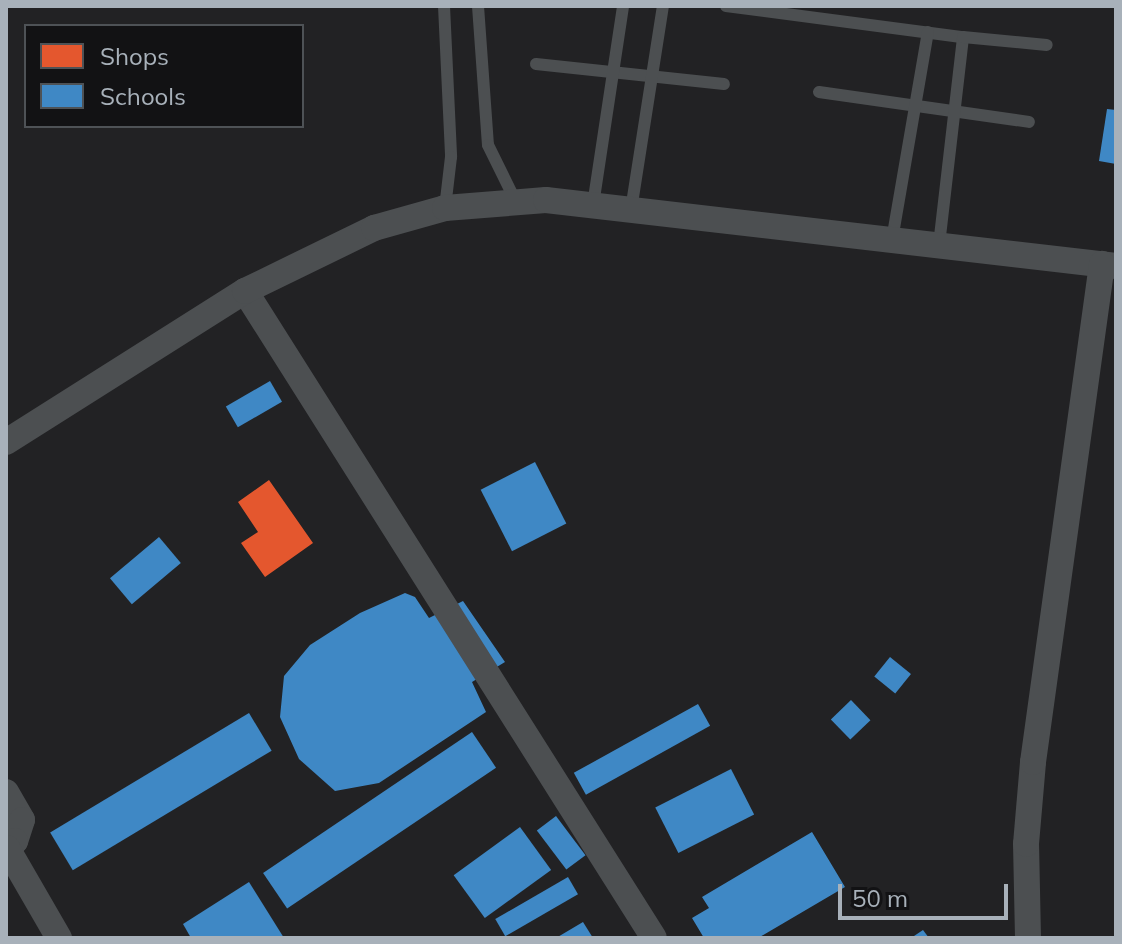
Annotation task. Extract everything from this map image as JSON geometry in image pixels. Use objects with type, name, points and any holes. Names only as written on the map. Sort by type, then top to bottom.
[{"type":"street","points":[[6,442],[245,291],[374,228],[445,208],[516,202],[593,205],[1109,265],[1033,762],[1026,844],[1028,938]]},
{"type":"street","points":[[245,291],[654,938]]},
{"type":"street","points":[[6,792],[22,820],[6,848],[59,938]]},
{"type":"lane","points":[[444,6],[451,157],[445,208]]},
{"type":"lane","points":[[478,6],[488,145],[516,202]]},
{"type":"lane","points":[[593,205],[623,6]]},
{"type":"lane","points":[[631,210],[663,6]]},
{"type":"lane","points":[[726,6],[1047,45]]},
{"type":"lane","points":[[892,240],[928,32]]},
{"type":"lane","points":[[939,245],[963,37]]},
{"type":"lane","points":[[536,64],[724,84]]},
{"type":"lane","points":[[819,92],[1029,122]]},
{"type":"shaded area","points":[[6,6],[1116,6],[1116,938],[6,938]]},
{"type":"building: Shops","points":[[269,480],[313,543],[265,577],[241,543],[258,532],[238,502]]},
{"type":"building: Schools","points":[[1107,109],[1116,110],[1116,164],[1099,161]]},
{"type":"building: Schools","points":[[270,381],[282,402],[238,427],[226,406]]},
{"type":"building: Schools","points":[[535,462],[566,523],[512,551],[481,490]]},
{"type":"building: Schools","points":[[159,537],[181,563],[132,604],[110,578]]},
{"type":"building: Schools","points":[[405,593],[415,597],[429,618],[463,601],[505,662],[472,682],[486,712],[379,783],[335,791],[299,759],[280,717],[284,676],[310,645],[360,613]]},
{"type":"building: Schools","points":[[890,657],[911,674],[895,693],[874,676]]},
{"type":"building: Schools","points":[[851,700],[870,720],[850,740],[831,719]]},
{"type":"building: Schools","points":[[698,704],[710,726],[586,795],[574,773]]},
{"type":"building: Schools","points":[[249,713],[272,751],[73,870],[50,832]]},
{"type":"building: Schools","points":[[472,732],[496,768],[287,909],[263,873]]},
{"type":"building: Schools","points":[[731,769],[754,814],[678,853],[655,808]]},
{"type":"building: Schools","points":[[556,816],[585,855],[566,870],[537,830]]},
{"type":"building: Schools","points":[[520,827],[551,870],[485,918],[454,875]]},
{"type":"building: Schools","points":[[812,832],[845,887],[758,938],[704,938],[692,918],[709,908],[702,897]]},
{"type":"building: Schools","points":[[568,877],[578,894],[505,936],[495,919]]},
{"type":"building: Schools","points":[[249,882],[284,938],[191,938],[183,924]]},
{"type":"building: Schools","points":[[583,922],[593,938],[556,938]]},
{"type":"building: Schools","points":[[923,930],[929,938],[911,938]]}]
